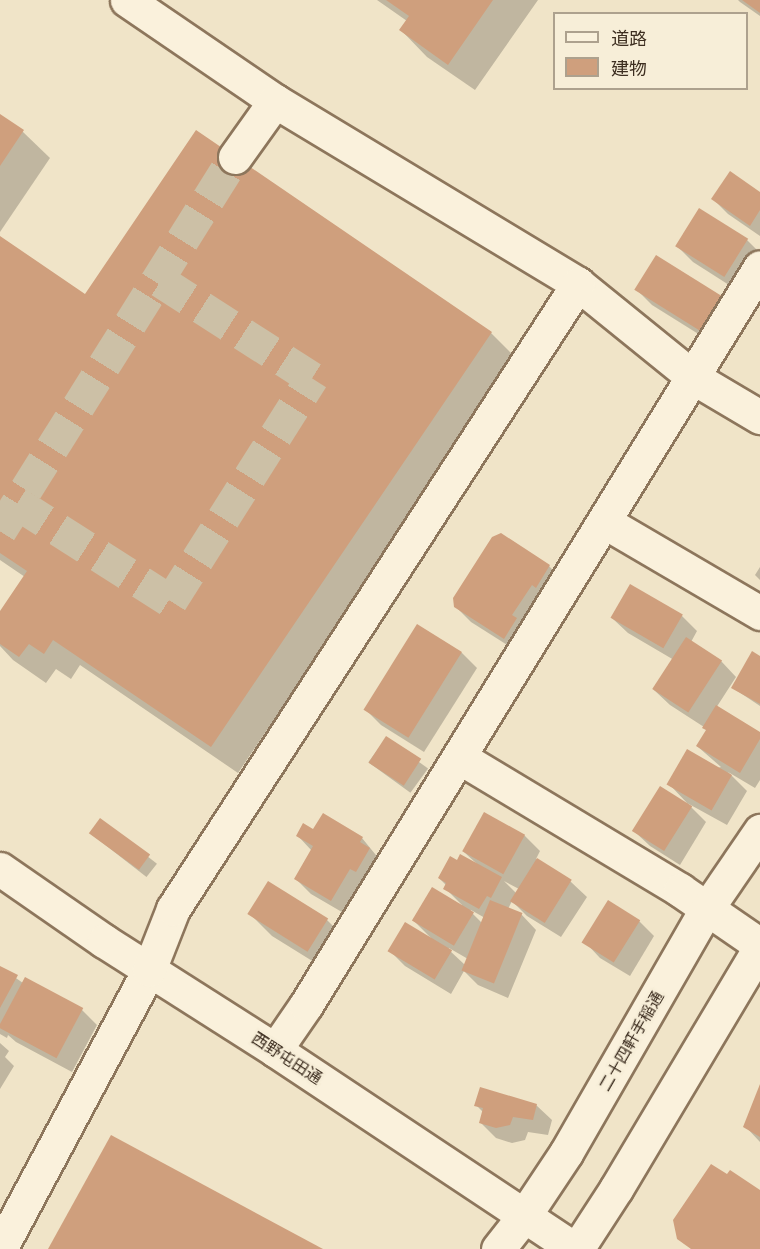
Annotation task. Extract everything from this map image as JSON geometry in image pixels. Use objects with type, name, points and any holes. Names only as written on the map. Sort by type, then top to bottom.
[{"type":"street","points":[[127,0],[275,101],[579,284],[694,378],[760,417]]},
{"type":"street","points":[[236,158],[275,101]]},
{"type":"street","points":[[275,1050],[306,1005],[694,378],[760,267]]},
{"type":"street","points":[[0,1249],[149,970],[173,909],[579,284]]},
{"type":"street","points":[[605,522],[760,612]]},
{"type":"street","points":[[459,757],[680,890],[760,946],[616,1189],[575,1249]]},
{"type":"street","name":"二十四軒手稲通","points":[[498,1249],[524,1216],[566,1153],[706,910],[760,831]]},
{"type":"street","name":"西野屯田通","points":[[0,869],[149,970],[275,1050],[575,1249]]},
{"type":"building","points":[[386,0],[493,0],[448,65],[399,30],[409,16]]},
{"type":"building","points":[[742,0],[760,0],[760,13]]},
{"type":"building","points":[[0,114],[24,130],[0,166]]},
{"type":"building","points":[[196,130],[492,332],[211,747],[53,640],[44,654],[29,644],[19,657],[0,644],[0,611],[27,571],[0,553],[0,236],[85,294]]},
{"type":"building","points":[[730,171],[760,192],[760,210],[750,226],[711,199]]},
{"type":"building","points":[[699,208],[748,239],[724,277],[675,246]]},
{"type":"building","points":[[656,255],[721,296],[700,331],[634,290]]},
{"type":"building","points":[[501,533],[550,565],[536,588],[532,585],[512,615],[517,618],[504,639],[454,607],[453,598],[492,537]]},
{"type":"building","points":[[630,584],[683,614],[663,648],[610,618]]},
{"type":"building","points":[[417,624],[462,652],[408,738],[363,710]]},
{"type":"building","points":[[686,637],[722,660],[688,712],[652,689]]},
{"type":"building","points":[[752,651],[760,656],[760,704],[731,688]]},
{"type":"building","points":[[716,705],[760,732],[760,739],[740,773],[696,746],[706,730],[702,728]]},
{"type":"building","points":[[386,736],[421,759],[404,786],[369,763]]},
{"type":"building","points":[[687,749],[732,775],[712,811],[666,785]]},
{"type":"building","points":[[660,786],[692,806],[664,851],[632,831]]},
{"type":"building","points":[[484,812],[525,835],[503,874],[462,851]]},
{"type":"building","points":[[323,813],[363,837],[360,842],[370,848],[356,872],[350,869],[331,901],[294,879],[313,846],[296,836],[303,823],[313,829]]},
{"type":"building","points":[[100,818],[150,854],[139,870],[89,833]]},
{"type":"building","points":[[460,854],[502,877],[491,898],[487,896],[479,909],[443,889],[446,883],[438,878],[450,856],[457,860]]},
{"type":"building","points":[[537,858],[572,880],[545,923],[510,901]]},
{"type":"building","points":[[268,881],[328,919],[308,952],[247,914]]},
{"type":"building","points":[[432,887],[474,912],[454,946],[412,920]]},
{"type":"building","points":[[490,900],[522,913],[494,984],[462,970]]},
{"type":"building","points":[[608,900],[640,920],[614,963],[582,942]]},
{"type":"building","points":[[405,922],[452,950],[435,979],[387,951]]},
{"type":"building","points":[[0,966],[18,975],[0,1008]]},
{"type":"building","points":[[25,977],[83,1008],[57,1058],[0,1028],[0,1024]]},
{"type":"building","points":[[760,1084],[760,1137],[743,1127]]},
{"type":"building","points":[[480,1087],[537,1104],[533,1120],[513,1117],[510,1125],[496,1128],[479,1123],[483,1108],[474,1106]]},
{"type":"building","points":[[111,1135],[323,1249],[48,1249]]},
{"type":"building","points":[[711,1164],[727,1174],[730,1170],[760,1190],[760,1249],[691,1249],[677,1239],[673,1220]]},
{"type":"tunnel","points":[[0,531],[235,157]]},
{"type":"tunnel","points":[[17,503],[171,601],[312,378],[158,279]]}]
